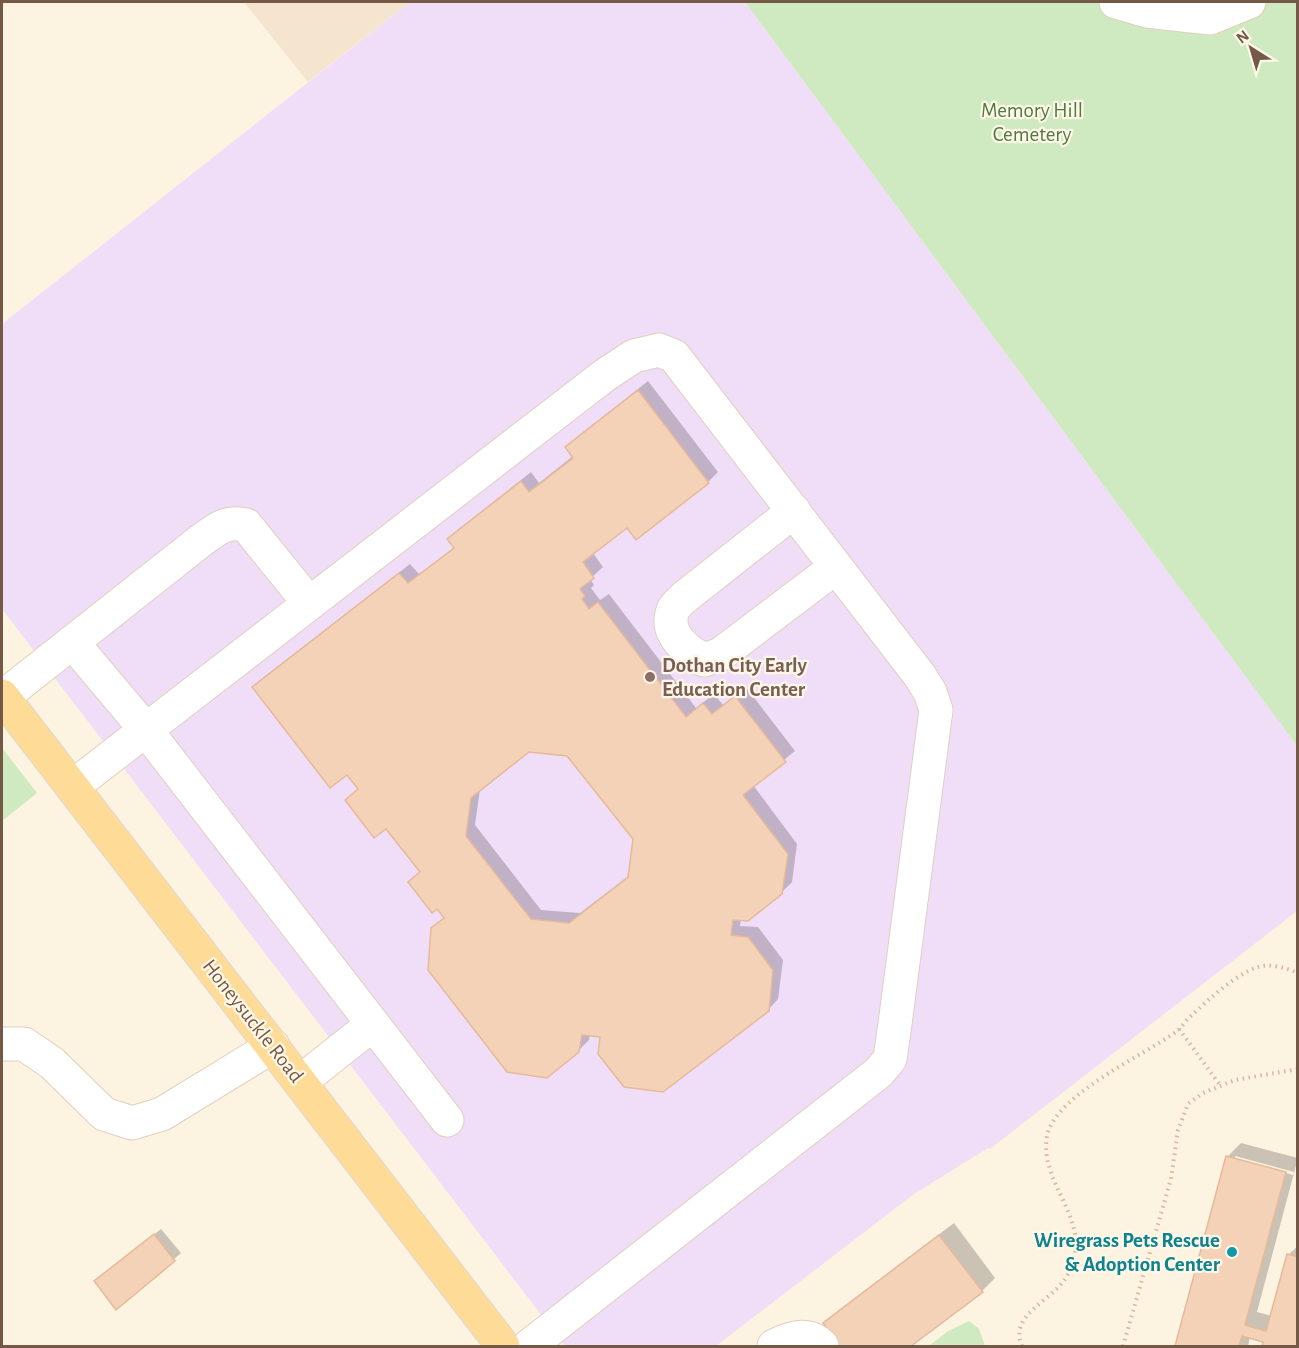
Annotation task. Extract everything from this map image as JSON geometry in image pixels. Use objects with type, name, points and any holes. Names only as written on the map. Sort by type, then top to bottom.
[{"type":"main road","name":"Honeysuckle Road","points":[[2,696],[503,1347]]},
{"type":"lane","points":[[1116,2],[1147,11],[1210,18],[1249,2]]},
{"type":"lane","points":[[72,787],[605,375],[634,356],[659,350],[674,357],[920,676],[930,692],[936,710],[890,1059],[878,1073],[529,1347]]},
{"type":"lane","points":[[794,512],[686,596],[674,608],[670,624],[678,640],[689,652],[704,660],[721,654],[836,567]]},
{"type":"lane","points":[[2,696],[199,542],[220,527],[234,522],[246,525],[309,603]]},
{"type":"lane","points":[[72,642],[146,730],[447,1120]]},
{"type":"lane","points":[[300,1082],[373,1024]]},
{"type":"lane","points":[[2,1044],[24,1044],[52,1063],[105,1114],[132,1123],[162,1114],[273,1046]]},
{"type":"lane","points":[[774,1347],[794,1337],[818,1341],[822,1347]]},
{"type":"path","points":[[1022,1347],[1020,1326],[1026,1317],[1062,1283],[1073,1262],[1076,1250],[1076,1236],[1072,1223],[1050,1173],[1047,1135],[1052,1123],[1086,1089],[1118,1066],[1163,1041],[1218,993],[1244,974],[1258,966],[1281,968],[1298,973]]},
{"type":"path","points":[[1179,1029],[1220,1085]]},
{"type":"path","points":[[1124,1347],[1171,1179],[1177,1138],[1188,1104],[1220,1085],[1252,1076],[1298,1069]]},
{"type":"shaded area","points":[[244,2],[410,2],[308,82]]},
{"type":"shaded area","name":"Dothan City Early Education Center","points":[[410,2],[745,2],[1297,746],[1297,911],[990,1149],[988,1148],[914,1194],[716,1346],[565,1346],[2,609],[2,324]]},
{"type":"green space","name":"Memory Hill Cemetery","points":[[745,2],[1297,2],[1297,746]]},
{"type":"green space","points":[[2,748],[37,793],[2,821]]},
{"type":"green space","points":[[969,1321],[979,1329],[985,1346],[929,1346],[948,1331]]},
{"type":"building","points":[[638,390],[709,483],[636,540],[627,528],[583,562],[594,578],[580,589],[585,596],[582,599],[589,609],[598,602],[686,717],[703,703],[712,714],[735,696],[786,762],[743,795],[788,854],[782,894],[748,921],[733,920],[731,935],[748,937],[773,970],[769,1011],[663,1092],[624,1087],[598,1054],[600,1037],[582,1035],[579,1052],[547,1078],[507,1072],[428,970],[431,928],[444,918],[437,909],[432,913],[408,882],[420,872],[386,829],[374,838],[345,800],[358,789],[347,775],[330,788],[252,687],[399,573],[408,583],[454,548],[447,539],[521,481],[529,492],[573,458],[565,447]],"holes":[[[529,752],[567,756],[633,839],[628,877],[569,923],[531,919],[466,836],[471,798]]]},
{"type":"building","name":"Wiregrass Pets Rescue & Adoption Center","points":[[1226,1156],[1286,1172],[1245,1325],[1266,1331],[1287,1254],[1298,1257],[1298,1346],[1262,1346],[1263,1342],[1242,1336],[1239,1346],[1175,1346]]},
{"type":"building","points":[[154,1234],[175,1261],[116,1310],[94,1281]]},
{"type":"building","points":[[939,1235],[983,1292],[911,1346],[831,1346],[837,1342],[823,1323]]},
{"type":"place","name":"Dothan City Early Education Center","points":[[650,677]]},
{"type":"place","name":"Wiregrass Pets Rescue & Adoption Center","points":[[1232,1252]]}]
